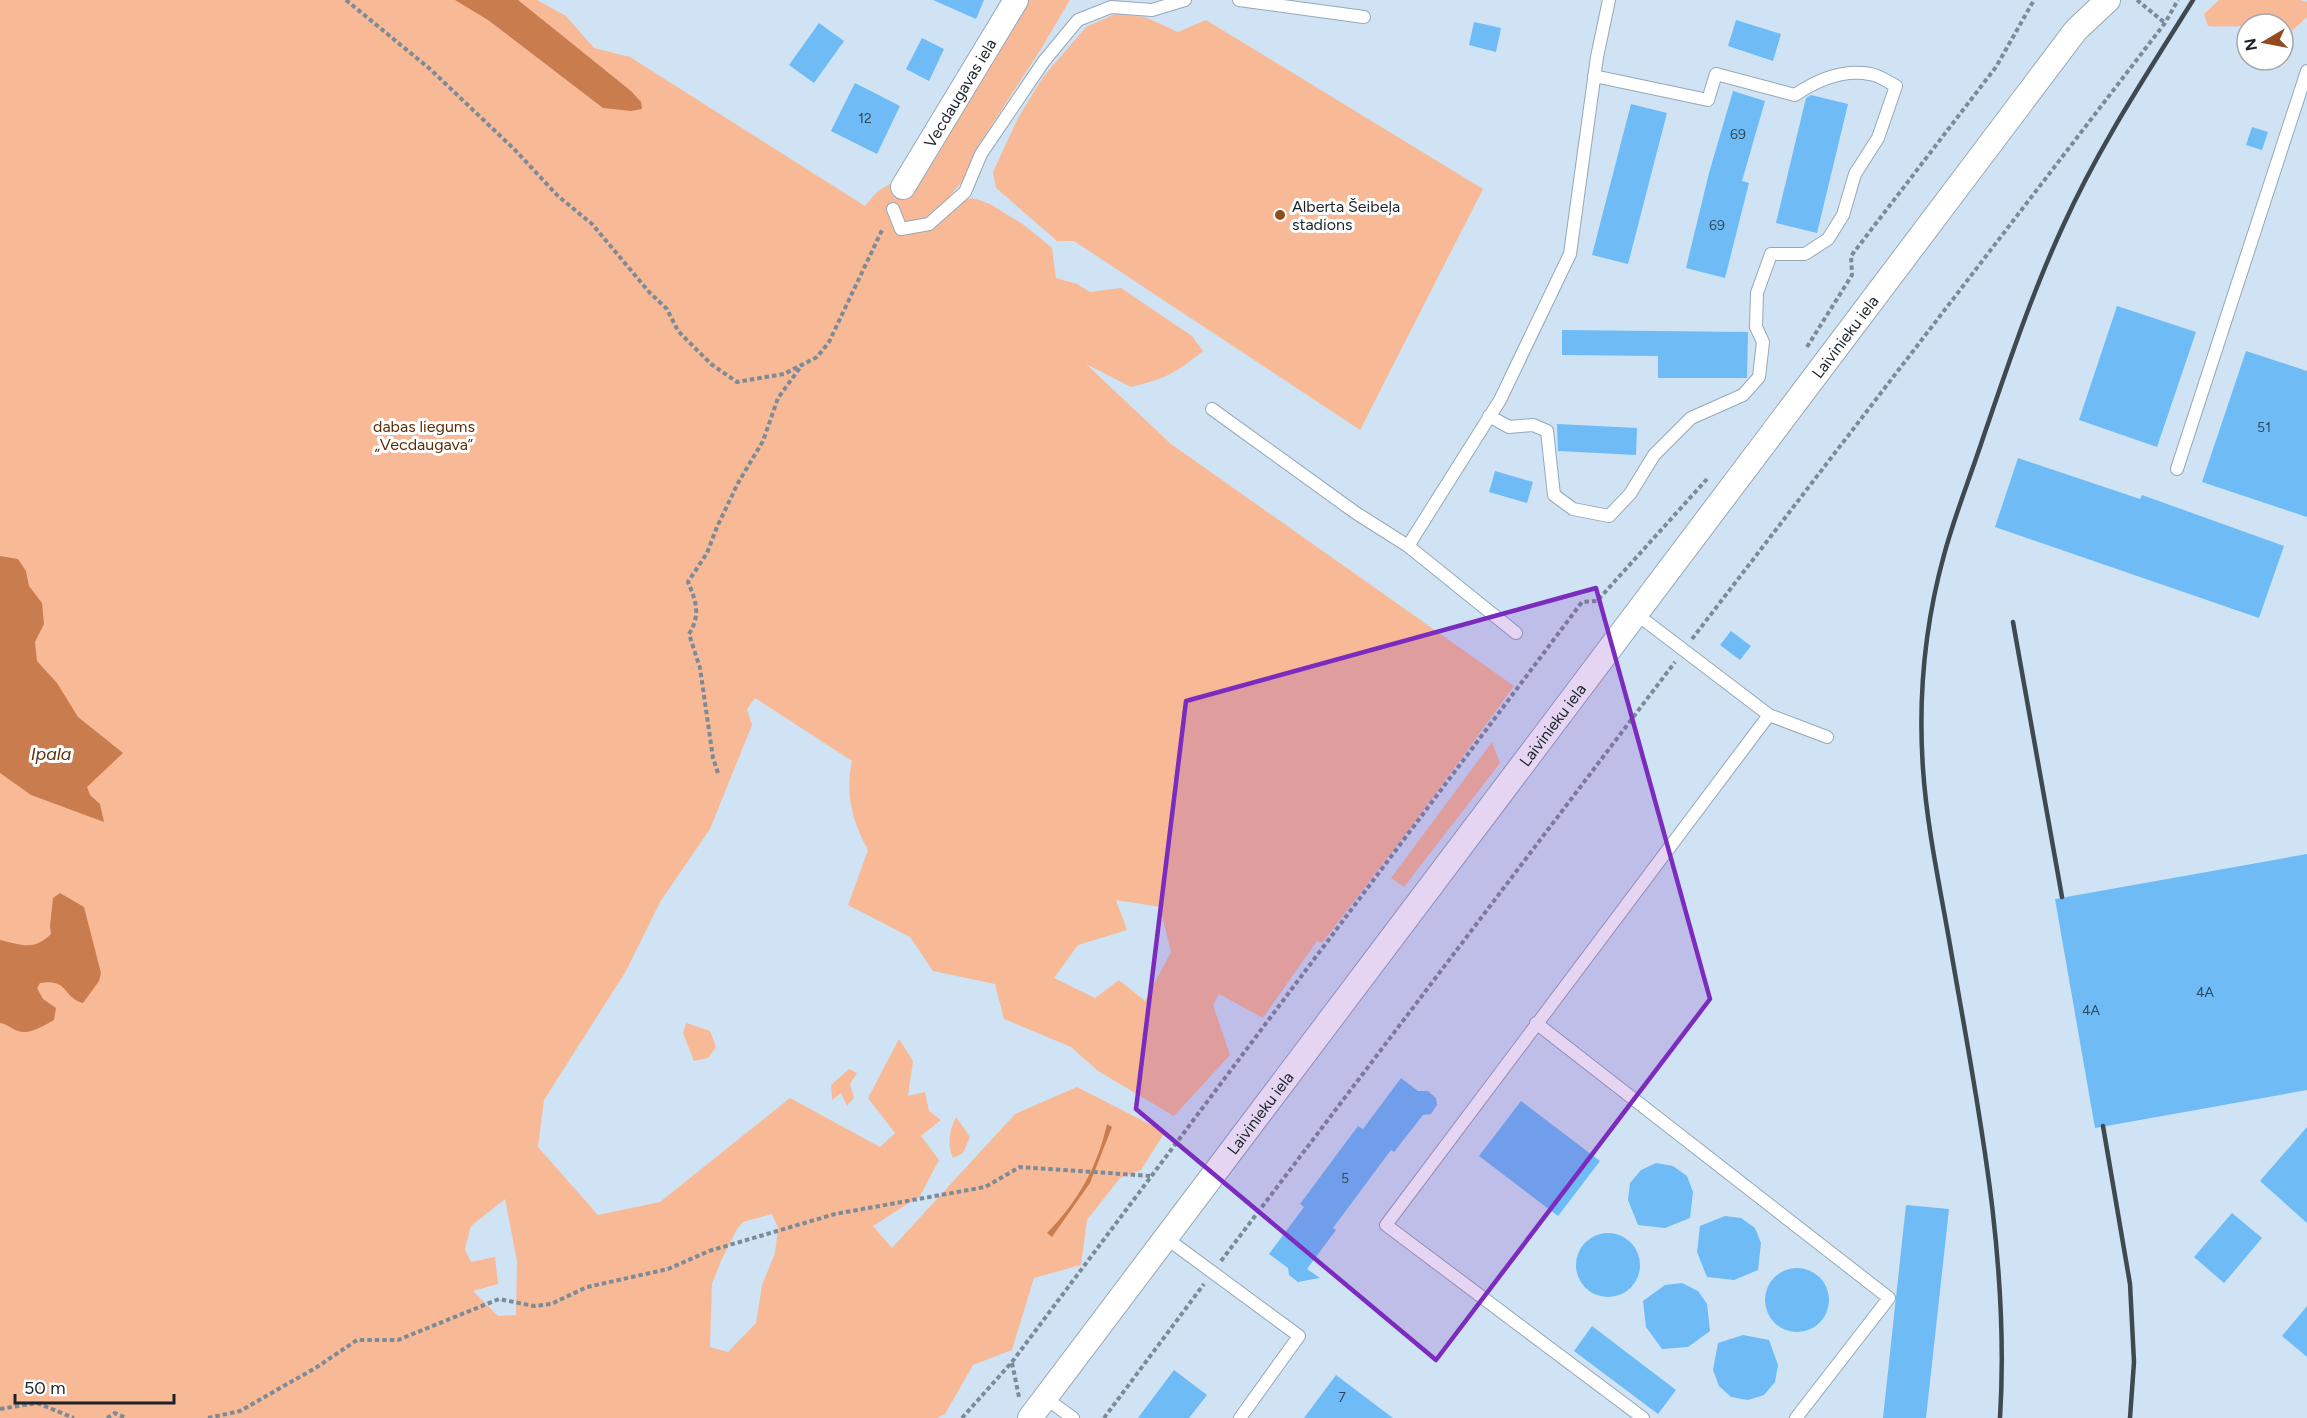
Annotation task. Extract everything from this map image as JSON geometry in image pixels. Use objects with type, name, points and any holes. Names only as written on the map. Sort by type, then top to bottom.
[{"type":"street","name":"Vecdaugavas iela","points":[[903,187],[1016,0]]},
{"type":"street","name":"Laivinieku iela","points":[[2076,30],[2089,0]]},
{"type":"street","name":"Laivinieku iela","points":[[1026,1412],[1045,1398],[2076,30],[2108,0]]},
{"type":"lane","points":[[892,209],[902,229],[929,224],[964,192],[981,154],[1044,61],[1078,20],[1111,7],[1152,10],[1185,0]]},
{"type":"lane","points":[[1239,0],[1364,17]]},
{"type":"lane","points":[[1408,546],[1500,400],[1570,254],[1594,76],[1609,0]]},
{"type":"lane","points":[[2177,469],[2307,70]]},
{"type":"lane","points":[[1489,416],[1509,427],[1533,425],[1547,431],[1554,495],[1573,509],[1609,516],[1630,494],[1654,455],[1691,418],[1743,395],[1759,377],[1763,342],[1756,327],[1757,293],[1771,254],[1805,254],[1828,239],[1843,215],[1855,174],[1878,138],[1896,86],[1872,74],[1850,73],[1817,80],[1794,95],[1716,74],[1708,100],[1594,76]]},
{"type":"lane","points":[[1212,410],[1356,513],[1408,546],[1516,633]]},
{"type":"lane","points":[[1635,613],[1769,715],[1827,737]]},
{"type":"lane","points":[[1643,1418],[1386,1225],[1769,715]]},
{"type":"lane","points":[[1536,1023],[1889,1298],[1796,1418]]},
{"type":"lane","points":[[1166,1238],[1299,1336],[1240,1418]]},
{"type":"lane","points":[[1045,1398],[1073,1418]]},
{"type":"path","points":[[346,0],[430,69],[514,149],[558,196],[592,224],[650,293],[667,309],[678,331],[711,364],[737,382],[784,374],[818,357],[830,342],[892,209]]},
{"type":"path","points":[[1804,351],[1852,275],[1851,256],[1995,67],[2034,0]]},
{"type":"path","points":[[2137,0],[2165,23]]},
{"type":"path","points":[[1104,1418],[1716,605],[2165,23],[2178,0]]},
{"type":"path","points":[[718,773],[713,758],[700,668],[689,634],[698,608],[688,582],[707,554],[738,483],[763,441],[778,398],[803,364]]},
{"type":"path","points":[[962,1418],[1012,1362],[1582,602],[1597,601],[1714,471]]},
{"type":"path","points":[[208,1418],[240,1410],[317,1367],[357,1340],[398,1340],[499,1299],[534,1306],[551,1304],[587,1287],[668,1269],[709,1251],[835,1214],[985,1188],[1020,1167],[1151,1177]]},
{"type":"path","points":[[1012,1362],[1026,1412]]},
{"type":"path","points":[[0,1408],[37,1403],[74,1418]]},
{"type":"path","points":[[107,1418],[115,1413],[126,1418]]},
{"type":"highlighted area","points":[[1596,588],[1710,999],[1436,1360],[1136,1109],[1186,701]]},
{"type":"green space","name":"dabas liegums „Vecdaugava”","points":[[0,0],[537,0],[566,16],[594,48],[630,57],[865,206],[878,191],[907,174],[1021,0],[1070,0],[976,149],[970,172],[948,198],[963,200],[973,198],[990,204],[1024,225],[1052,248],[1056,278],[1077,284],[1090,292],[1121,288],[1192,336],[1203,351],[1170,374],[1143,384],[1131,387],[1086,364],[1171,444],[1514,686],[1415,822],[1322,943],[1317,941],[1263,1018],[1219,994],[1213,1005],[1230,1055],[1174,1116],[1098,1071],[1071,1047],[1004,1019],[995,984],[933,971],[910,937],[848,905],[868,850],[851,807],[849,785],[852,761],[755,698],[747,709],[752,725],[710,829],[660,902],[626,971],[544,1100],[538,1147],[598,1215],[660,1202],[790,1098],[880,1147],[895,1133],[868,1098],[899,1039],[913,1061],[908,1096],[925,1092],[929,1111],[941,1120],[921,1136],[939,1160],[920,1196],[873,1226],[892,1248],[1015,1114],[1077,1087],[1165,1132],[1141,1170],[1120,1178],[1087,1220],[1081,1265],[1034,1278],[1012,1350],[973,1365],[945,1414],[937,1418],[0,1418]],"holes":[[[1116,900],[1160,907],[1171,952],[1145,1001],[1119,980],[1095,998],[1054,978],[1078,945],[1127,930]],[[505,1199],[517,1261],[516,1315],[498,1316],[473,1291],[498,1284],[495,1257],[471,1262],[465,1249],[471,1226]],[[772,1214],[778,1228],[775,1253],[762,1285],[756,1323],[728,1352],[710,1347],[712,1284],[721,1261],[743,1222]]]},
{"type":"green space","points":[[2219,0],[2300,0],[2307,2],[2307,17],[2295,28],[2295,12],[2235,12],[2235,27],[2227,27],[2208,26],[2204,14]]},
{"type":"green space","name":"Alberta Šeibeļa stadions","points":[[1115,14],[1145,17],[1178,32],[1206,20],[1483,189],[1360,430],[1074,241],[1057,241],[996,188],[993,172],[1018,118],[1043,77],[1086,27]]},
{"type":"green space","points":[[1492,742],[1500,763],[1404,887],[1391,878]]},
{"type":"green space","points":[[686,1023],[710,1031],[716,1047],[708,1058],[694,1061],[683,1033]]},
{"type":"green space","points":[[849,1069],[857,1073],[850,1084],[854,1098],[847,1106],[841,1093],[832,1100],[831,1085]]},
{"type":"green space","points":[[956,1117],[970,1137],[963,1153],[953,1158],[950,1138]]},
{"type":"water","points":[[455,0],[518,0],[631,91],[641,102],[642,109],[631,111],[603,108],[488,20]]},
{"type":"water","name":"Ipala","points":[[0,556],[18,559],[26,571],[29,586],[42,603],[44,624],[35,642],[37,661],[57,683],[78,717],[123,753],[87,787],[90,795],[100,804],[104,822],[31,795],[0,773]]},
{"type":"water","points":[[60,893],[84,907],[101,973],[99,981],[83,1003],[56,983],[40,983],[37,988],[43,999],[56,1008],[54,1020],[32,1031],[18,1031],[0,1023],[0,940],[33,945],[45,939],[51,934],[53,898]]},
{"type":"water","points":[[1107,1124],[1112,1127],[1090,1183],[1052,1237],[1047,1233],[1068,1209],[1085,1183],[1098,1155]]},
{"type":"building","points":[[933,0],[984,0],[976,19]]},
{"type":"building","points":[[1736,20],[1781,34],[1773,61],[1728,46]]},
{"type":"building","points":[[1474,22],[1501,28],[1496,52],[1469,45]]},
{"type":"building","points":[[819,23],[844,41],[814,83],[789,65]]},
{"type":"building","points":[[922,38],[944,49],[929,81],[906,69]]},
{"type":"building","points":[[855,83],[900,106],[877,154],[831,131]]},
{"type":"building","points":[[1733,91],[1765,101],[1742,181],[1749,183],[1725,278],[1686,268],[1709,173]]},
{"type":"building","points":[[1811,95],[1848,104],[1817,233],[1776,223],[1806,98]]},
{"type":"building","points":[[1631,104],[1667,113],[1628,264],[1592,255]]},
{"type":"building","points":[[2252,127],[2268,132],[2262,150],[2246,145]]},
{"type":"building","points":[[2117,306],[2196,332],[2157,447],[2079,420]]},
{"type":"building","points":[[1562,330],[1748,332],[1747,378],[1658,378],[1658,356],[1562,355]]},
{"type":"building","points":[[2246,351],[2307,371],[2307,517],[2202,482]]},
{"type":"building","points":[[1557,424],[1637,428],[1636,455],[1558,451]]},
{"type":"building","points":[[2018,458],[2140,499],[2142,495],[2284,546],[2259,618],[1995,527]]},
{"type":"building","points":[[1495,471],[1533,482],[1527,503],[1489,492]]},
{"type":"building","points":[[1731,631],[1751,646],[1740,660],[1720,645]]},
{"type":"building","points":[[2307,854],[2307,1090],[2095,1128],[2055,899]]},
{"type":"building","points":[[1401,1078],[1418,1091],[1428,1091],[1436,1098],[1437,1105],[1431,1114],[1423,1115],[1394,1152],[1391,1150],[1333,1228],[1336,1230],[1307,1269],[1320,1278],[1298,1282],[1289,1275],[1288,1268],[1269,1254],[1304,1207],[1300,1204],[1358,1126],[1363,1129]]},
{"type":"building","points":[[1521,1101],[1600,1161],[1558,1216],[1479,1156]]},
{"type":"building","points":[[2307,1127],[2307,1223],[2260,1181]]},
{"type":"building","points":[[1656,1163],[1673,1166],[1687,1176],[1693,1192],[1690,1218],[1665,1228],[1638,1225],[1628,1200],[1630,1183],[1641,1170]]},
{"type":"building","points":[[1906,1205],[1949,1209],[1926,1418],[1883,1418]]},
{"type":"building","points":[[2232,1213],[2262,1238],[2224,1283],[2194,1257]]},
{"type":"building","points":[[1725,1216],[1741,1218],[1755,1228],[1761,1243],[1758,1270],[1734,1280],[1707,1277],[1697,1252],[1700,1226]]},
{"type":"building","points":[[1608,1233],[1620,1235],[1631,1242],[1638,1253],[1640,1265],[1638,1277],[1631,1288],[1620,1295],[1608,1297],[1596,1295],[1585,1288],[1578,1277],[1576,1265],[1578,1253],[1585,1242],[1596,1235]]},
{"type":"building","points":[[1797,1268],[1815,1273],[1820,1277],[1824,1282],[1829,1300],[1824,1318],[1820,1323],[1815,1327],[1797,1332],[1779,1327],[1774,1323],[1770,1318],[1765,1300],[1770,1282],[1774,1277],[1779,1273]]},
{"type":"building","points":[[1682,1283],[1698,1291],[1707,1304],[1710,1331],[1688,1347],[1662,1349],[1646,1327],[1643,1301],[1665,1285]]},
{"type":"building","points":[[2307,1306],[2307,1357],[2282,1336]]},
{"type":"building","points":[[1592,1326],[1676,1390],[1658,1414],[1574,1351]]},
{"type":"building","points":[[1743,1335],[1769,1340],[1778,1365],[1775,1382],[1764,1395],[1748,1400],[1731,1397],[1719,1386],[1713,1370],[1718,1343]]},
{"type":"building","points":[[1174,1370],[1207,1395],[1189,1418],[1138,1418]]},
{"type":"building","points":[[1336,1375],[1393,1418],[1304,1418]]},
{"type":"railway","points":[[2000,1418],[2002,1358],[1996,1239],[1971,1063],[1934,857],[1925,791],[1922,742],[1924,661],[1937,581],[1953,525],[2041,277],[2092,167],[2193,0]]},
{"type":"railway","points":[[2013,622],[2062,897]]},
{"type":"railway","points":[[2103,1126],[2130,1284],[2134,1362],[2130,1418]]},
{"type":"place","name":"Alberta Šeibeļa stadions","points":[[1280,215]]}]
